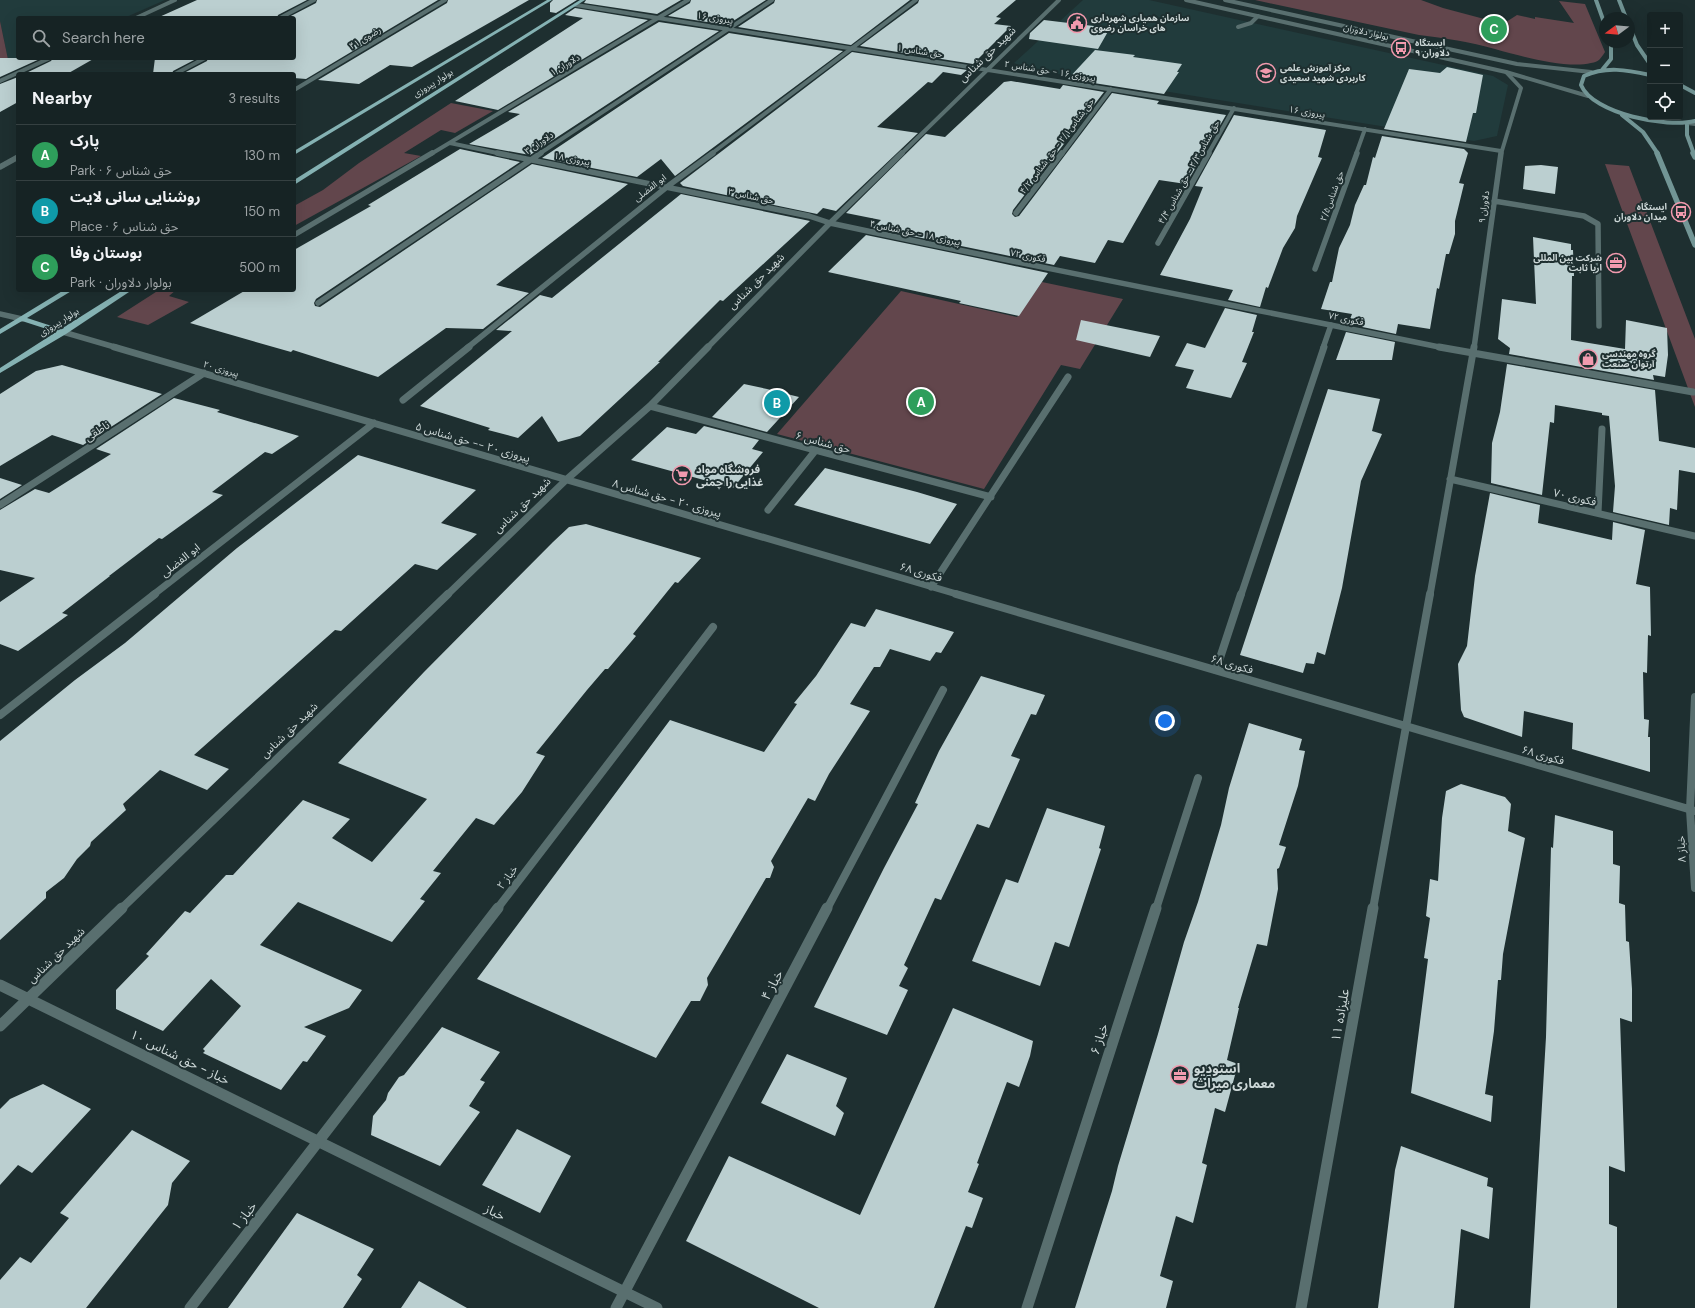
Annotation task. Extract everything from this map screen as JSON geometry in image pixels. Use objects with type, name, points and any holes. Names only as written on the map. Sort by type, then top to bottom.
[{"type":"main road","name":"بولوار پیروزی","points":[[296,153],[550,0]]},
{"type":"main road","name":"بولوار پیروزی","points":[[296,182],[583,0]]},
{"type":"main road","points":[[1596,0],[1600,12]]},
{"type":"main road","points":[[1619,0],[1624,12]]},
{"type":"main road","points":[[1635,40],[1647,60]]},
{"type":"main road","points":[[1602,70],[1611,59],[1611,48]]},
{"type":"main road","points":[[1647,75],[1619,70],[1602,70],[1591,72],[1584,76],[1580,86],[1582,91],[1594,101],[1617,111],[1650,120],[1669,123],[1687,123],[1687,135],[1695,157]]},
{"type":"main road","points":[[1683,87],[1695,93]]},
{"type":"main road","points":[[1617,111],[1643,132],[1660,157],[1695,246]]},
{"type":"main road","name":"بولوار پیروزی","points":[[0,332],[66,292]]},
{"type":"main road","name":"بولوار پیروزی","points":[[0,371],[125,292]]},
{"type":"main road","points":[[22,319],[63,332]]},
{"type":"street","points":[[140,16],[175,0]]},
{"type":"street","points":[[284,16],[314,0]]},
{"type":"street","name":"رضوی ۴۱","points":[[296,89],[445,0]]},
{"type":"street","name":"دلاوران ۱","points":[[296,234],[688,0]]},
{"type":"street","name":"دلاوران ۳","points":[[318,303],[531,159],[772,0]]},
{"type":"street","name":"ابو الفضلی","points":[[403,400],[668,186],[916,0]]},
{"type":"street","name":"شهید حق شناس","points":[[0,1026],[566,480],[650,406],[830,223],[912,145],[987,69],[1059,0]]},
{"type":"street","name":"بولوار دلاوران","points":[[1186,0],[1506,72],[1588,96]]},
{"type":"street","name":"بولوار دلاوران","points":[[1225,0],[1517,64],[1591,72]]},
{"type":"street","name":"پیروزی ۱۶","points":[[576,5],[851,48]]},
{"type":"street","points":[[1238,27],[1252,22],[1258,16]]},
{"type":"street","name":"حق شناس ۱","points":[[851,48],[987,69]]},
{"type":"street","points":[[21,72],[46,60]]},
{"type":"street","points":[[179,72],[201,60]]},
{"type":"street","name":"پیروزی ۱۶ - حق شناس ۲","points":[[987,69],[1111,89]]},
{"type":"street","name":"دلاوران ۹","points":[[1450,478],[1473,354],[1501,151],[1521,88],[1506,72]]},
{"type":"street","points":[[0,82],[16,74]]},
{"type":"street","points":[[8,78],[16,79]]},
{"type":"street","name":"پیروزی ۱۶","points":[[1111,89],[1501,151]]},
{"type":"street","name":"حق شناس۲/۱ - حق شناس ۴/۲","points":[[1016,213],[1111,89]]},
{"type":"street","name":"حق شناس۲/۳ - حق شناس ۴/۴","points":[[1158,243],[1234,108]]},
{"type":"street","points":[[1687,123],[1695,122]]},
{"type":"street","name":"حق شناس۲/۵","points":[[1314,269],[1365,129]]},
{"type":"street","name":"پیروزی ۱۸","points":[[450,143],[668,186]]},
{"type":"street","points":[[0,167],[16,158]]},
{"type":"street","name":"حق شناس ۳","points":[[668,186],[809,216],[830,223]]},
{"type":"street","points":[[1494,201],[1584,216],[1598,224],[1599,326]]},
{"type":"street","name":"پیروزی ۱۸ - حق شناس ۴","points":[[830,223],[995,259]]},
{"type":"street","name":"فکوری ۷۲","points":[[995,259],[1104,279],[1473,354],[1693,392]]},
{"type":"street","points":[[0,314],[22,319]]},
{"type":"street","points":[[1216,670],[1331,325]]},
{"type":"street","name":"پیروزی ۲۰","points":[[63,332],[374,423]]},
{"type":"street","name":"ناطقی","points":[[0,505],[204,373]]},
{"type":"street","points":[[931,587],[1068,377]]},
{"type":"street","name":"حق شناس ۶","points":[[650,406],[991,497]]},
{"type":"street","name":"ابو الفضلی","points":[[0,715],[374,423]]},
{"type":"street","name":"پیروزی ۲۰ -- حق شناس ۵","points":[[374,423],[566,480]]},
{"type":"street","points":[[1598,513],[1602,430]]},
{"type":"street","points":[[768,510],[815,451]]},
{"type":"street","name":"فکوری ۷۰","points":[[1450,478],[1695,536]]},
{"type":"street","name":"علیزاده ۱۱","points":[[1301,1308],[1450,478]]},
{"type":"street","name":"پیروزی ۲۰ - حق شناس ۸","points":[[566,480],[763,537]]},
{"type":"street","name":"فکوری ۶۸","points":[[763,537],[1693,810]]},
{"type":"street","name":"خباز ۲","points":[[320,1141],[713,627]]},
{"type":"street","name":"خباز ۴","points":[[616,1308],[944,690]]},
{"type":"street","name":"خباز ۸","points":[[1695,697],[1693,810],[1695,888]]},
{"type":"street","name":"خباز ۶","points":[[1027,1308],[1198,778]]},
{"type":"street","name":"خباز - حق شناس ۱۰","points":[[0,985],[320,1141]]},
{"type":"street","name":"خباز","points":[[320,1141],[657,1308]]},
{"type":"street","name":"خباز ۱","points":[[190,1308],[320,1141]]},
{"type":"shaded area","points":[[0,0],[165,0],[129,16],[16,16],[17,60],[10,69],[0,21]]},
{"type":"shaded area","name":"مرکز آموزش علمی کاربردی شهید سعیدی","points":[[1083,0],[1149,0],[1493,76],[1508,85],[1497,136],[1474,141],[1033,70],[1014,63]]},
{"type":"shaded area","points":[[1255,0],[1421,0],[1443,8],[1503,24],[1517,15],[1535,19],[1535,17],[1574,23],[1559,1],[1585,4],[1599,38],[1599,48],[1603,48],[1605,52],[1596,62],[1581,64],[1556,63],[1467,42],[1419,35]]},
{"type":"shaded area","points":[[0,21],[10,69],[0,73]]},
{"type":"shaded area","points":[[451,103],[493,111],[455,133],[441,130],[404,153],[421,156],[296,225],[296,205],[323,190],[359,163]]},
{"type":"shaded area","points":[[1605,164],[1629,166],[1695,339],[1695,407]]},
{"type":"shaded area","points":[[1042,282],[1123,299],[1080,369],[1061,365],[984,489],[777,434],[901,291],[1017,317]]},
{"type":"shaded area","points":[[156,292],[174,292],[169,296],[189,302],[148,325],[117,317]]},
{"type":"building","points":[[197,0],[307,0],[278,16],[161,16]]},
{"type":"building","points":[[317,0],[438,0],[306,79],[296,78],[296,72],[186,72],[207,60],[296,60],[296,16],[291,16],[316,3]]},
{"type":"building","points":[[448,0],[529,0],[412,67],[390,65],[359,84],[318,80],[447,3]]},
{"type":"building","points":[[553,0],[577,0],[556,13],[550,12],[550,3]]},
{"type":"building","points":[[586,0],[681,0],[657,14],[584,3]]},
{"type":"building","points":[[691,0],[766,0],[727,25],[668,16],[690,3]]},
{"type":"building","points":[[775,0],[910,0],[851,45],[738,27],[774,3]]},
{"type":"building","points":[[919,0],[1016,0],[996,17],[1001,18],[994,24],[1011,26],[973,64],[860,46],[918,3]]},
{"type":"building","points":[[575,8],[648,20],[498,110],[455,101],[583,18],[565,15]]},
{"type":"building","points":[[1044,20],[1110,28],[1098,49],[1029,39],[1030,33]]},
{"type":"building","points":[[659,22],[719,31],[530,155],[469,144],[520,114],[508,112]]},
{"type":"building","points":[[729,33],[843,51],[675,176],[661,159],[637,177],[542,158]]},
{"type":"building","points":[[1095,50],[1135,55],[1133,57],[1182,64],[1177,72],[1179,72],[1164,94],[1068,79]]},
{"type":"building","points":[[852,52],[967,70],[961,75],[943,72],[932,83],[928,82],[877,127],[918,133],[836,211],[823,208],[817,214],[683,186],[680,183]]},
{"type":"building","points":[[0,58],[38,60],[0,77]]},
{"type":"building","points":[[92,60],[70,72],[28,72],[51,61]]},
{"type":"building","points":[[155,60],[194,60],[173,72],[153,72]]},
{"type":"building","points":[[1447,67],[1483,75],[1476,113],[1473,113],[1466,142],[1384,129],[1409,69],[1440,73]]},
{"type":"building","points":[[16,78],[16,103],[0,112],[0,84]]},
{"type":"building","points":[[1011,81],[1060,89],[1063,85],[1104,92],[1013,210],[1012,214],[1015,217],[1019,216],[1112,93],[1159,101],[1157,104],[1226,115],[1186,184],[1159,180],[1123,243],[1108,240],[1095,263],[1060,256],[1054,265],[873,228],[881,220],[846,213],[926,134],[945,137],[1004,82]]},
{"type":"building","points":[[1234,115],[1326,130],[1318,157],[1322,158],[1297,216],[1295,228],[1283,248],[1268,288],[1266,287],[1260,307],[1228,300],[1233,290],[1160,275],[1190,219],[1203,187],[1195,186]]},
{"type":"building","points":[[1382,136],[1464,149],[1468,153],[1459,183],[1464,184],[1455,221],[1455,234],[1449,254],[1446,254],[1439,289],[1437,288],[1430,329],[1398,324],[1396,334],[1348,324],[1352,314],[1321,309],[1330,282],[1332,282],[1339,248],[1350,225],[1355,205],[1364,185],[1366,185],[1373,157],[1375,158]]},
{"type":"building","points":[[460,149],[520,162],[316,299],[314,303],[315,306],[320,307],[532,164],[628,184],[496,285],[529,293],[483,329],[446,328],[378,377],[293,350],[291,352],[190,323],[243,292],[296,292],[296,249],[371,206],[368,205]]},
{"type":"building","points":[[1541,165],[1558,167],[1555,194],[1523,189],[1525,166]]},
{"type":"building","points":[[681,194],[810,221],[723,301],[720,300],[658,362],[660,362],[580,436],[558,442],[542,416],[518,438],[488,430],[490,428],[420,406],[512,331],[496,330],[540,295],[552,298]]},
{"type":"building","points":[[866,235],[1048,273],[1019,316],[959,303],[961,301],[828,272]]},
{"type":"building","points":[[1533,237],[1571,244],[1571,250],[1573,250],[1574,276],[1572,276],[1571,340],[1625,349],[1626,320],[1667,328],[1668,355],[1665,377],[1653,375],[1654,380],[1509,354],[1510,348],[1498,339],[1502,299],[1536,304]]},
{"type":"building","points":[[1225,308],[1257,315],[1252,332],[1254,332],[1242,362],[1247,363],[1231,398],[1186,388],[1194,370],[1175,366],[1187,343],[1205,348]]},
{"type":"building","points":[[1081,320],[1160,336],[1150,357],[1076,340]]},
{"type":"building","points":[[1346,332],[1395,342],[1392,360],[1336,360]]},
{"type":"building","points":[[1507,364],[1655,390],[1659,441],[1695,448],[1695,473],[1679,470],[1677,510],[1670,508],[1669,525],[1613,512],[1615,486],[1609,416],[1602,415],[1602,413],[1555,405],[1554,423],[1550,422],[1542,495],[1491,483],[1492,443],[1500,412]]},
{"type":"building","points":[[62,365],[162,394],[83,445],[52,435],[0,466],[0,394],[36,371]]},
{"type":"building","points":[[744,384],[799,397],[767,432],[712,417]]},
{"type":"building","points":[[1328,389],[1380,399],[1372,431],[1382,434],[1361,481],[1342,588],[1325,655],[1317,652],[1314,664],[1306,663],[1303,673],[1240,655]]},
{"type":"building","points":[[174,398],[220,410],[217,412],[299,436],[272,454],[265,452],[212,492],[223,495],[162,539],[159,538],[109,576],[62,613],[68,615],[18,651],[0,644],[0,602],[35,578],[0,570],[0,510],[35,489],[49,493],[111,454],[96,449]]},
{"type":"building","points":[[704,426],[759,440],[752,449],[763,452],[733,488],[631,460],[667,427],[696,434]]},
{"type":"building","points":[[358,455],[476,490],[441,523],[477,534],[437,570],[415,564],[341,631],[335,630],[194,755],[229,769],[207,790],[160,770],[123,804],[126,810],[91,842],[90,846],[77,859],[64,878],[46,892],[46,898],[0,940],[0,741],[75,680],[125,643],[237,548]]},
{"type":"building","points":[[825,468],[957,504],[930,544],[794,505]]},
{"type":"building","points":[[0,478],[22,485],[0,499]]},
{"type":"building","points":[[1490,493],[1540,505],[1538,523],[1612,540],[1613,522],[1645,530],[1636,584],[1650,587],[1651,636],[1648,635],[1647,673],[1643,672],[1644,719],[1649,720],[1648,737],[1650,737],[1650,772],[1572,749],[1573,723],[1524,711],[1522,737],[1464,717],[1461,710],[1458,664],[1467,646],[1475,576]]},
{"type":"building","points":[[586,524],[701,558],[678,583],[675,582],[633,634],[636,636],[608,669],[605,669],[587,690],[536,753],[545,756],[522,792],[494,825],[476,818],[433,871],[441,873],[420,899],[425,901],[392,942],[298,902],[260,945],[362,990],[349,1008],[304,1027],[326,1036],[307,1062],[303,1061],[281,1090],[203,1053],[205,1051],[203,1049],[241,1006],[211,979],[163,1031],[116,1009],[116,990],[149,956],[146,954],[185,911],[190,913],[226,875],[233,875],[303,800],[350,819],[332,838],[372,862],[427,799],[338,763],[424,672],[553,542],[569,527]]},
{"type":"building","points":[[876,609],[954,632],[941,653],[936,652],[930,661],[890,649],[880,667],[874,667],[850,704],[870,711],[829,774],[815,801],[808,798],[771,861],[774,867],[770,878],[766,878],[707,978],[708,985],[700,1001],[691,1001],[656,1058],[477,979],[670,720],[764,752],[797,704],[794,703],[816,676],[851,623],[865,627]]},
{"type":"building","points":[[981,676],[1045,695],[1036,715],[1031,714],[1011,756],[1020,759],[989,828],[977,824],[941,900],[935,898],[904,965],[908,968],[899,986],[908,990],[887,1035],[814,1007],[918,804],[915,803],[939,751]]},
{"type":"building","points":[[1249,723],[1302,739],[1299,750],[1305,751],[1298,786],[1279,845],[1286,847],[1279,868],[1277,869],[1278,889],[1267,946],[1257,944],[1238,1008],[1227,1060],[1238,1064],[1225,1112],[1215,1108],[1202,1163],[1207,1165],[1193,1223],[1176,1216],[1160,1276],[1173,1281],[1166,1308],[1075,1308],[1112,1191],[1184,942],[1198,902],[1221,825],[1229,788]]},
{"type":"building","points":[[1461,784],[1505,797],[1511,804],[1508,831],[1525,838],[1503,954],[1501,980],[1498,980],[1494,1031],[1485,1094],[1493,1096],[1491,1122],[1411,1093],[1428,959],[1424,958],[1430,918],[1426,916],[1430,879],[1438,881],[1442,818],[1446,791]]},
{"type":"building","points":[[1047,808],[1105,826],[1099,848],[1101,849],[1069,947],[1055,942],[1040,986],[972,961],[1006,879],[1018,883]]},
{"type":"building","points":[[1555,815],[1613,831],[1613,864],[1620,866],[1619,903],[1625,905],[1626,941],[1629,942],[1632,989],[1632,1022],[1620,1018],[1625,1172],[1609,1166],[1609,1224],[1617,1227],[1617,1308],[1530,1308],[1546,1037],[1551,847],[1553,848]]},
{"type":"building","points":[[953,1008],[1033,1041],[1030,1056],[1019,1087],[1007,1082],[977,1163],[979,1164],[968,1192],[983,1198],[972,1228],[966,1226],[934,1308],[819,1308],[686,1241],[729,1156],[860,1215]]},
{"type":"building","points":[[442,1027],[500,1052],[480,1080],[485,1082],[469,1106],[480,1112],[440,1166],[371,1135],[373,1116],[386,1100],[388,1093],[399,1077],[404,1075]]},
{"type":"building","points":[[787,1054],[847,1078],[836,1106],[844,1113],[835,1136],[761,1103]]},
{"type":"building","points":[[43,1084],[91,1109],[32,1173],[18,1165],[0,1185],[0,1109],[10,1099]]},
{"type":"building","points":[[517,1129],[571,1156],[540,1213],[482,1185]]},
{"type":"building","points":[[132,1130],[190,1161],[172,1183],[168,1205],[86,1308],[0,1308],[0,1280],[20,1257],[31,1263],[69,1218],[60,1213]]},
{"type":"building","points":[[1401,1146],[1488,1178],[1487,1186],[1493,1188],[1489,1239],[1461,1229],[1454,1308],[1378,1308],[1395,1170]]},
{"type":"building","points":[[297,1213],[374,1249],[357,1275],[362,1279],[343,1308],[228,1308]]},
{"type":"building","points":[[419,1281],[467,1308],[401,1308]]},
{"type":"place","name":"سازمان همیاری شهرداری های خراسان رضوی","points":[[1077,23]]},
{"type":"place","name":"بوستان وفا","points":[[1494,29]]},
{"type":"place","name":"ایستگاه دلاوران ۹","points":[[1401,48]]},
{"type":"place","name":"مرکز آموزش علمی کاربردی شهید سعیدی","points":[[1266,73]]},
{"type":"place","name":"ایستگاه میدان دلاوران","points":[[1681,212]]},
{"type":"place","name":"شرکت بین المللی اریا ثابت","points":[[1616,263]]},
{"type":"place","name":"گروه مهندسی آرتوان صنعت","points":[[1588,359]]},
{"type":"place","name":"پارک","points":[[921,402]]},
{"type":"place","name":"روشنایی سانی لایت","points":[[777,403]]},
{"type":"place","name":"فروشگاه مواد غذایی را چمنی","points":[[682,475]]},
{"type":"place","name":"استودیو معماری میراث","points":[[1180,1075]]}]
